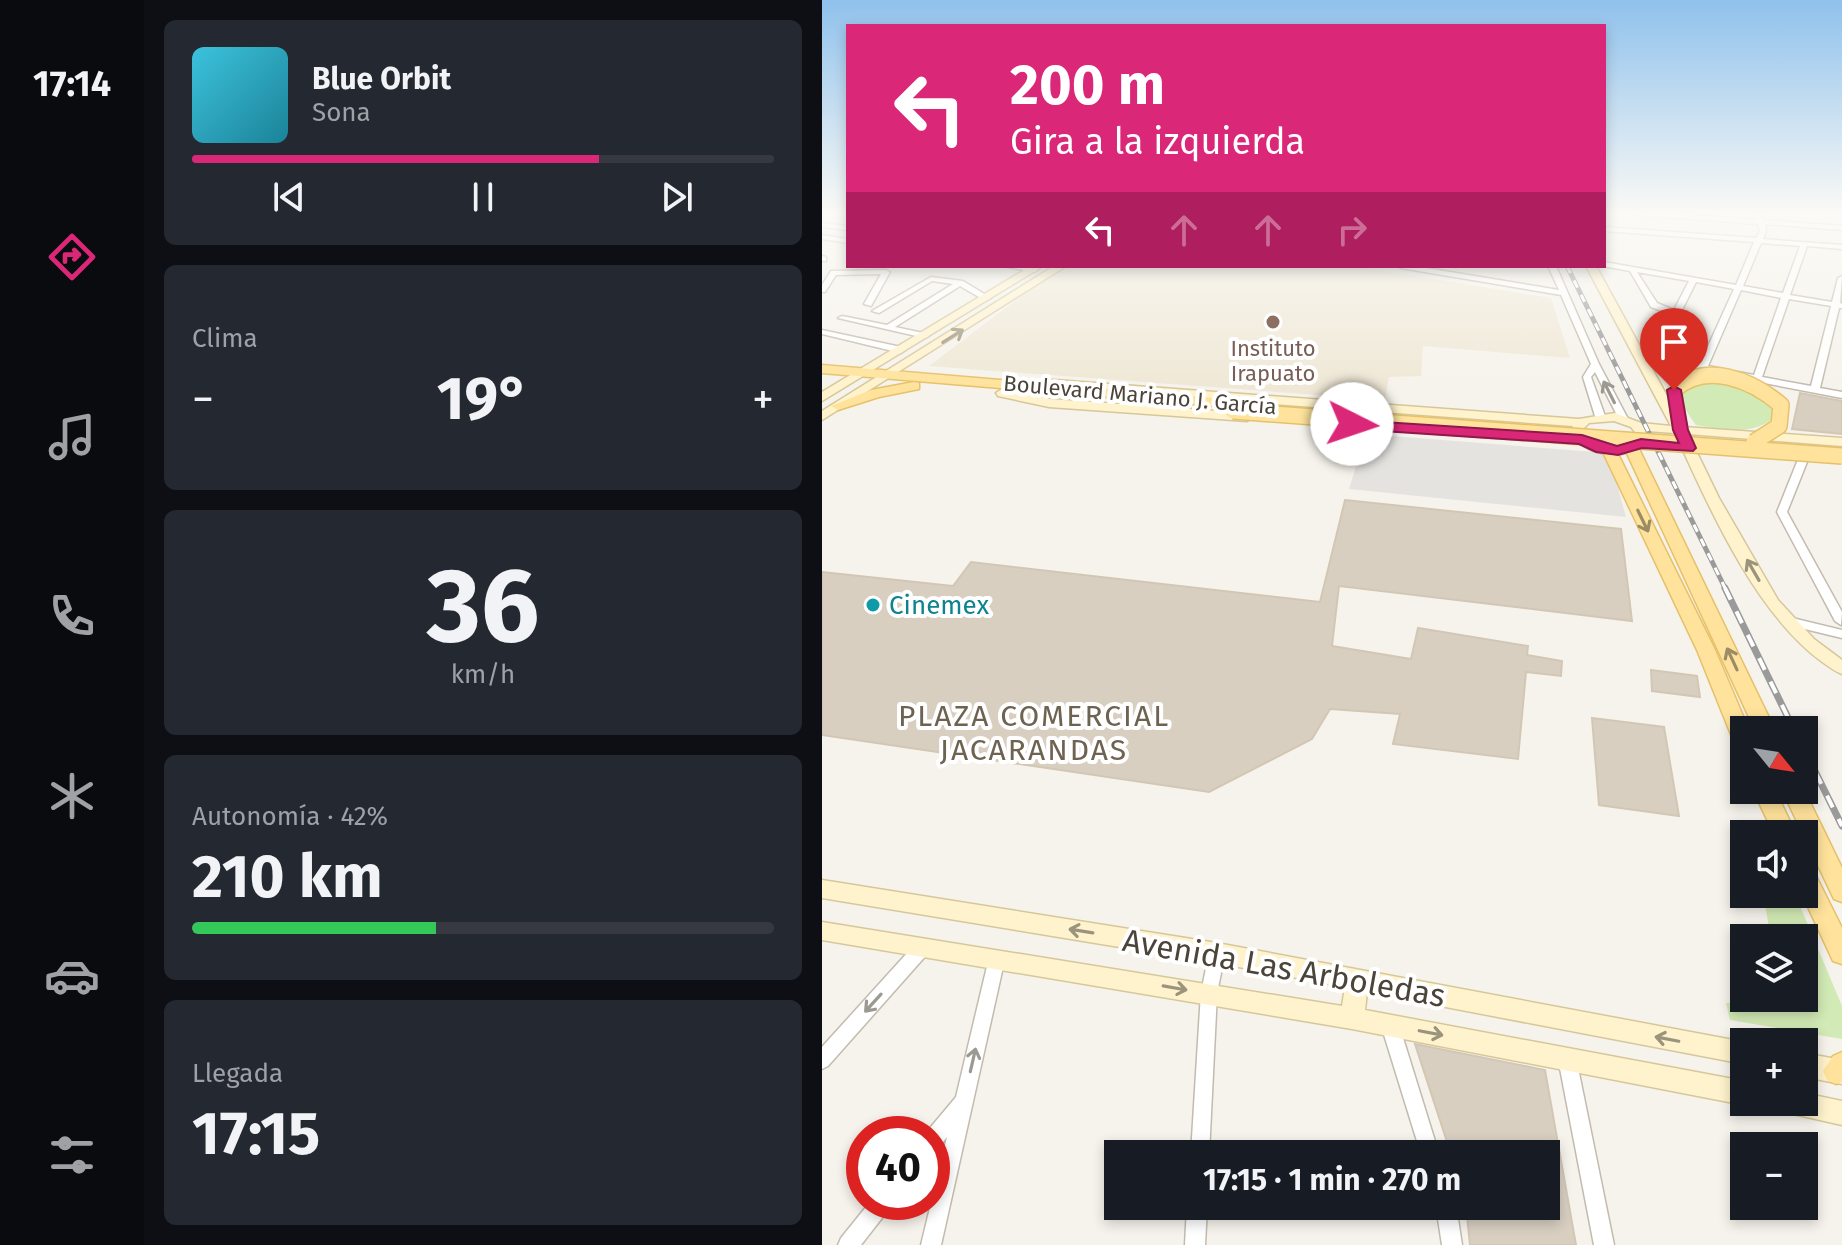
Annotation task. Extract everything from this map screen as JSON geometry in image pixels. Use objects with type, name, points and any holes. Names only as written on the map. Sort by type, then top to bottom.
[{"type":"main road","points":[[916,358],[917,367],[929,377]]},
{"type":"main road","name":"Boulevard Mariano J. García","points":[[822,369],[892,373],[1007,388],[1842,458]]},
{"type":"main road","points":[[1680,430],[1674,390],[1679,383],[1703,375],[1740,381],[1766,391],[1781,405],[1779,426],[1754,442]]},
{"type":"main road","name":"Boulevard Mariano J. García","points":[[822,380],[1007,388]]},
{"type":"main road","points":[[838,406],[876,393],[914,386]]},
{"type":"main road","name":"Boulevard Mariano J. García","points":[[1236,407],[1754,442],[1842,444]]},
{"type":"main road","points":[[1637,446],[1759,716]]},
{"type":"main road","points":[[1609,450],[1706,650],[1733,716]]},
{"type":"main road","points":[[1800,804],[1842,892]]},
{"type":"main road","points":[[1818,904],[1842,953]]},
{"type":"street","points":[[827,271],[886,272],[868,304]]},
{"type":"street","points":[[822,397],[1031,271]]},
{"type":"street","points":[[822,416],[1055,271]]},
{"type":"street","points":[[1432,271],[1565,293]]},
{"type":"street","points":[[1554,271],[1623,419]]},
{"type":"street","points":[[1594,271],[1680,430],[1712,498],[1772,603],[1808,643],[1842,668]]},
{"type":"street","points":[[1633,271],[1654,305],[1676,314]]},
{"type":"street","points":[[1634,271],[1839,306]]},
{"type":"street","points":[[1703,368],[1746,271]]},
{"type":"street","points":[[1757,378],[1795,271]]},
{"type":"street","points":[[822,290],[835,273]]},
{"type":"street","points":[[1815,389],[1839,306],[1842,278]]},
{"type":"street","points":[[876,311],[931,279],[960,283],[987,298]]},
{"type":"street","points":[[1687,365],[1669,328],[1693,281]]},
{"type":"street","points":[[890,327],[960,283]]},
{"type":"street","points":[[842,318],[925,336]]},
{"type":"street","points":[[822,332],[901,350]]},
{"type":"street","points":[[1638,353],[1842,395]]},
{"type":"street","points":[[1595,364],[1587,377],[1600,416]]},
{"type":"street","points":[[1007,388],[1055,384],[1580,423],[1600,416],[1623,419],[1639,427],[1842,444]]},
{"type":"street","points":[[1007,388],[1049,403],[1582,440],[1609,450],[1637,446],[1842,458]]},
{"type":"street","points":[[1320,422],[1316,412],[1327,404]]},
{"type":"street","points":[[1537,420],[1544,428],[1539,437]]},
{"type":"street","points":[[1580,423],[1577,429],[1582,440]]},
{"type":"street","points":[[1637,446],[1644,436],[1639,427]]},
{"type":"street","points":[[1788,621],[1842,622],[1782,512],[1804,457]]},
{"type":"street","name":"Avenida Las Arboledas","points":[[822,889],[1217,953],[1730,1050]]},
{"type":"street","name":"Avenida Las Arboledas","points":[[822,931],[1352,1018],[1730,1090]]},
{"type":"street","points":[[822,1060],[924,946]]},
{"type":"street","points":[[1201,1140],[1209,993],[1217,953]]},
{"type":"street","points":[[931,1245],[997,958]]},
{"type":"street","points":[[1352,1018],[1357,981]]},
{"type":"street","points":[[1390,1025],[1426,1140]]},
{"type":"street","points":[[1567,1058],[1604,1245]]},
{"type":"street","points":[[1818,1067],[1840,1069]]},
{"type":"street","points":[[950,1117],[963,1101]]},
{"type":"street","points":[[1818,1108],[1842,1113]]},
{"type":"street","points":[[848,1245],[868,1220]]},
{"type":"street","points":[[1195,1245],[1196,1220]]},
{"type":"street","points":[[1448,1220],[1452,1245]]},
{"type":"shaded area","name":"Instituto Irapuato","points":[[1054,271],[1385,271],[1551,298],[1570,358],[1423,346],[1421,376],[1389,377],[1385,400],[929,366]]},
{"type":"shaded area","points":[[1366,434],[1608,453],[1626,517],[1349,489]]},
{"type":"green space","points":[[1715,381],[1749,389],[1773,408],[1774,418],[1746,429],[1727,430],[1696,425],[1683,403],[1681,388]]},
{"type":"green space","points":[[1766,908],[1801,908],[1808,924],[1768,924]]},
{"type":"green space","points":[[1818,949],[1842,1006],[1842,1039],[1818,1035],[1818,1028],[1777,1028],[1730,1020],[1726,1003],[1730,1003],[1730,1012],[1818,1012]]},
{"type":"building","points":[[1800,393],[1842,401],[1842,434],[1792,429]]},
{"type":"building","points":[[1345,500],[1621,529],[1632,621],[1339,586],[1332,646],[1411,659],[1418,628],[1528,646],[1527,655],[1562,661],[1561,676],[1526,672],[1518,759],[1393,744],[1400,714],[1330,709],[1312,739],[1209,792],[822,735],[822,572],[953,586],[971,562],[1320,602]]},
{"type":"building","points":[[1651,670],[1697,676],[1700,697],[1652,691]]},
{"type":"building","points":[[1592,718],[1664,727],[1679,816],[1599,805]]},
{"type":"building","points":[[1415,1044],[1545,1070],[1557,1140],[1446,1140]]},
{"type":"building","points":[[1560,1155],[1576,1245],[1470,1245],[1467,1220],[1560,1220]]},
{"type":"railway","points":[[1570,271],[1726,590]]},
{"type":"railway","points":[[1725,588],[1787,716]]},
{"type":"railway","points":[[1818,777],[1842,826]]},
{"type":"place","name":"Instituto Irapuato","points":[[1273,322]]},
{"type":"place","name":"Cinemex","points":[[873,605]]},
{"type":"district","name":"PLAZA COMERCIAL JACARANDAS","points":[[1034,733]]},
{"type":"route","points":[[1352,424],[1582,440],[1601,449],[1618,451],[1641,444],[1688,448],[1680,430],[1674,390]]}]
